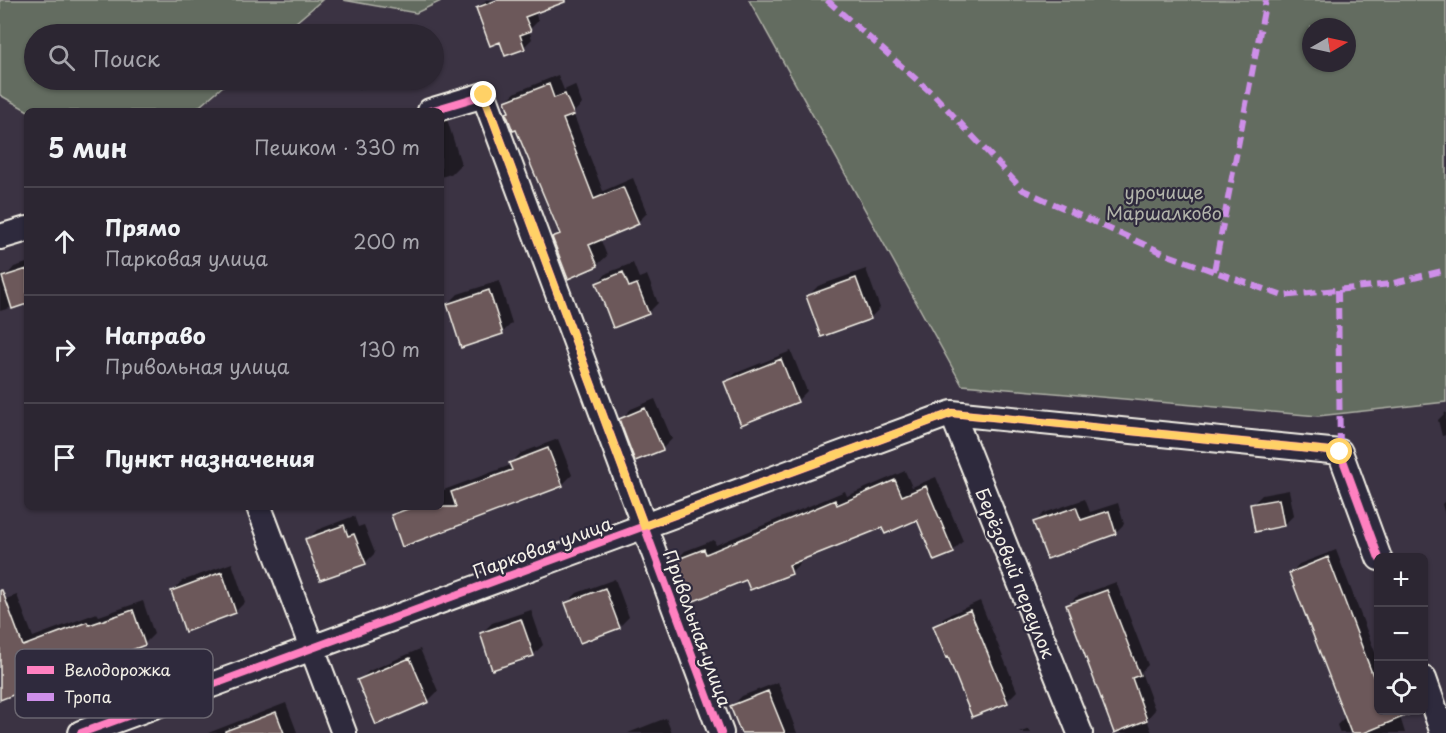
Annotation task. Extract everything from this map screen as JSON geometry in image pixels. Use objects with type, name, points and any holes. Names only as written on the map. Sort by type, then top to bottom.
[{"type":"street","name":"Привольная улица","points":[[440,108],[484,95],[721,733]]},
{"type":"street","points":[[0,237],[24,230]]},
{"type":"street","name":"Парковая улица","points":[[213,684],[952,413],[1340,452],[1377,553]]},
{"type":"street","name":"Берёзовый переулок","points":[[952,413],[1080,733]]},
{"type":"street","points":[[260,510],[344,733]]},
{"type":"street","points":[[1428,690],[1443,733]]},
{"type":"street","name":"Парковая улица","points":[[81,733],[122,718]]},
{"type":"green space","points":[[0,0],[322,0],[294,24],[24,24],[24,90],[218,90],[197,108],[24,109],[0,95]]},
{"type":"green space","points":[[343,0],[443,0],[416,13]]},
{"type":"green space","name":"урочище Маршалково","points":[[749,0],[1446,0],[1446,402],[1318,416],[962,385]]},
{"type":"building","points":[[497,0],[565,0],[565,2],[525,17],[531,31],[520,35],[525,49],[505,56],[500,42],[490,46],[476,8]]},
{"type":"building","points":[[549,84],[554,98],[565,94],[574,115],[563,119],[594,199],[623,187],[639,224],[589,245],[598,266],[568,279],[552,237],[560,234],[516,130],[513,131],[506,113],[509,112],[505,101]]},
{"type":"building","points":[[24,270],[24,305],[12,309],[2,277]]},
{"type":"building","points":[[623,272],[629,287],[637,284],[649,314],[613,328],[596,283]]},
{"type":"building","points":[[856,278],[871,319],[821,337],[806,296]]},
{"type":"building","points":[[489,290],[503,334],[461,348],[447,304]]},
{"type":"building","points":[[781,359],[798,402],[741,425],[724,382]]},
{"type":"building","points":[[645,408],[663,450],[635,461],[619,419]]},
{"type":"building","points":[[548,448],[563,486],[402,547],[391,515],[405,510],[444,510],[444,507],[456,507],[451,492],[512,470],[509,463]]},
{"type":"building","points":[[895,480],[902,496],[926,486],[954,553],[934,561],[917,520],[885,534],[882,528],[789,565],[792,574],[750,590],[746,580],[689,603],[673,561],[704,549],[706,554],[835,500],[837,505]]},
{"type":"building","points":[[1279,499],[1284,526],[1255,532],[1250,504]]},
{"type":"building","points":[[1076,507],[1081,520],[1109,511],[1116,534],[1047,559],[1033,522]]},
{"type":"building","points":[[344,525],[348,536],[354,534],[366,564],[320,580],[305,539]]},
{"type":"building","points":[[1328,557],[1374,678],[1374,715],[1407,715],[1364,733],[1351,733],[1289,573]]},
{"type":"building","points":[[222,572],[236,613],[185,632],[171,591]]},
{"type":"building","points":[[605,588],[620,628],[580,643],[565,603]]},
{"type":"building","points":[[0,590],[2,590],[23,646],[87,622],[89,625],[133,610],[145,645],[134,649],[15,649],[15,694],[0,700]]},
{"type":"building","points":[[1107,590],[1140,675],[1132,678],[1147,720],[1114,733],[1066,605]]},
{"type":"building","points":[[970,610],[1008,703],[972,717],[933,626]]},
{"type":"building","points":[[521,619],[534,656],[492,670],[480,633]]},
{"type":"building","points":[[410,658],[429,702],[376,725],[357,680]]},
{"type":"building","points":[[768,691],[785,733],[741,733],[730,706]]},
{"type":"building","points":[[276,712],[284,733],[225,733],[225,731]]},
{"type":"marked path","points":[[827,0],[935,96],[1023,190],[1168,255],[1283,296],[1390,284],[1446,270]]},
{"type":"marked path","points":[[1214,271],[1266,0]]},
{"type":"marked path","points":[[1338,290],[1340,452]]},
{"type":"cycle path","points":[[440,108],[484,95],[721,733]]},
{"type":"cycle path","points":[[213,685],[952,413],[1340,452],[1377,553]]},
{"type":"cycle path","points":[[81,733],[122,718]]},
{"type":"route","points":[[484,95],[644,526],[952,413],[1340,452]]}]
